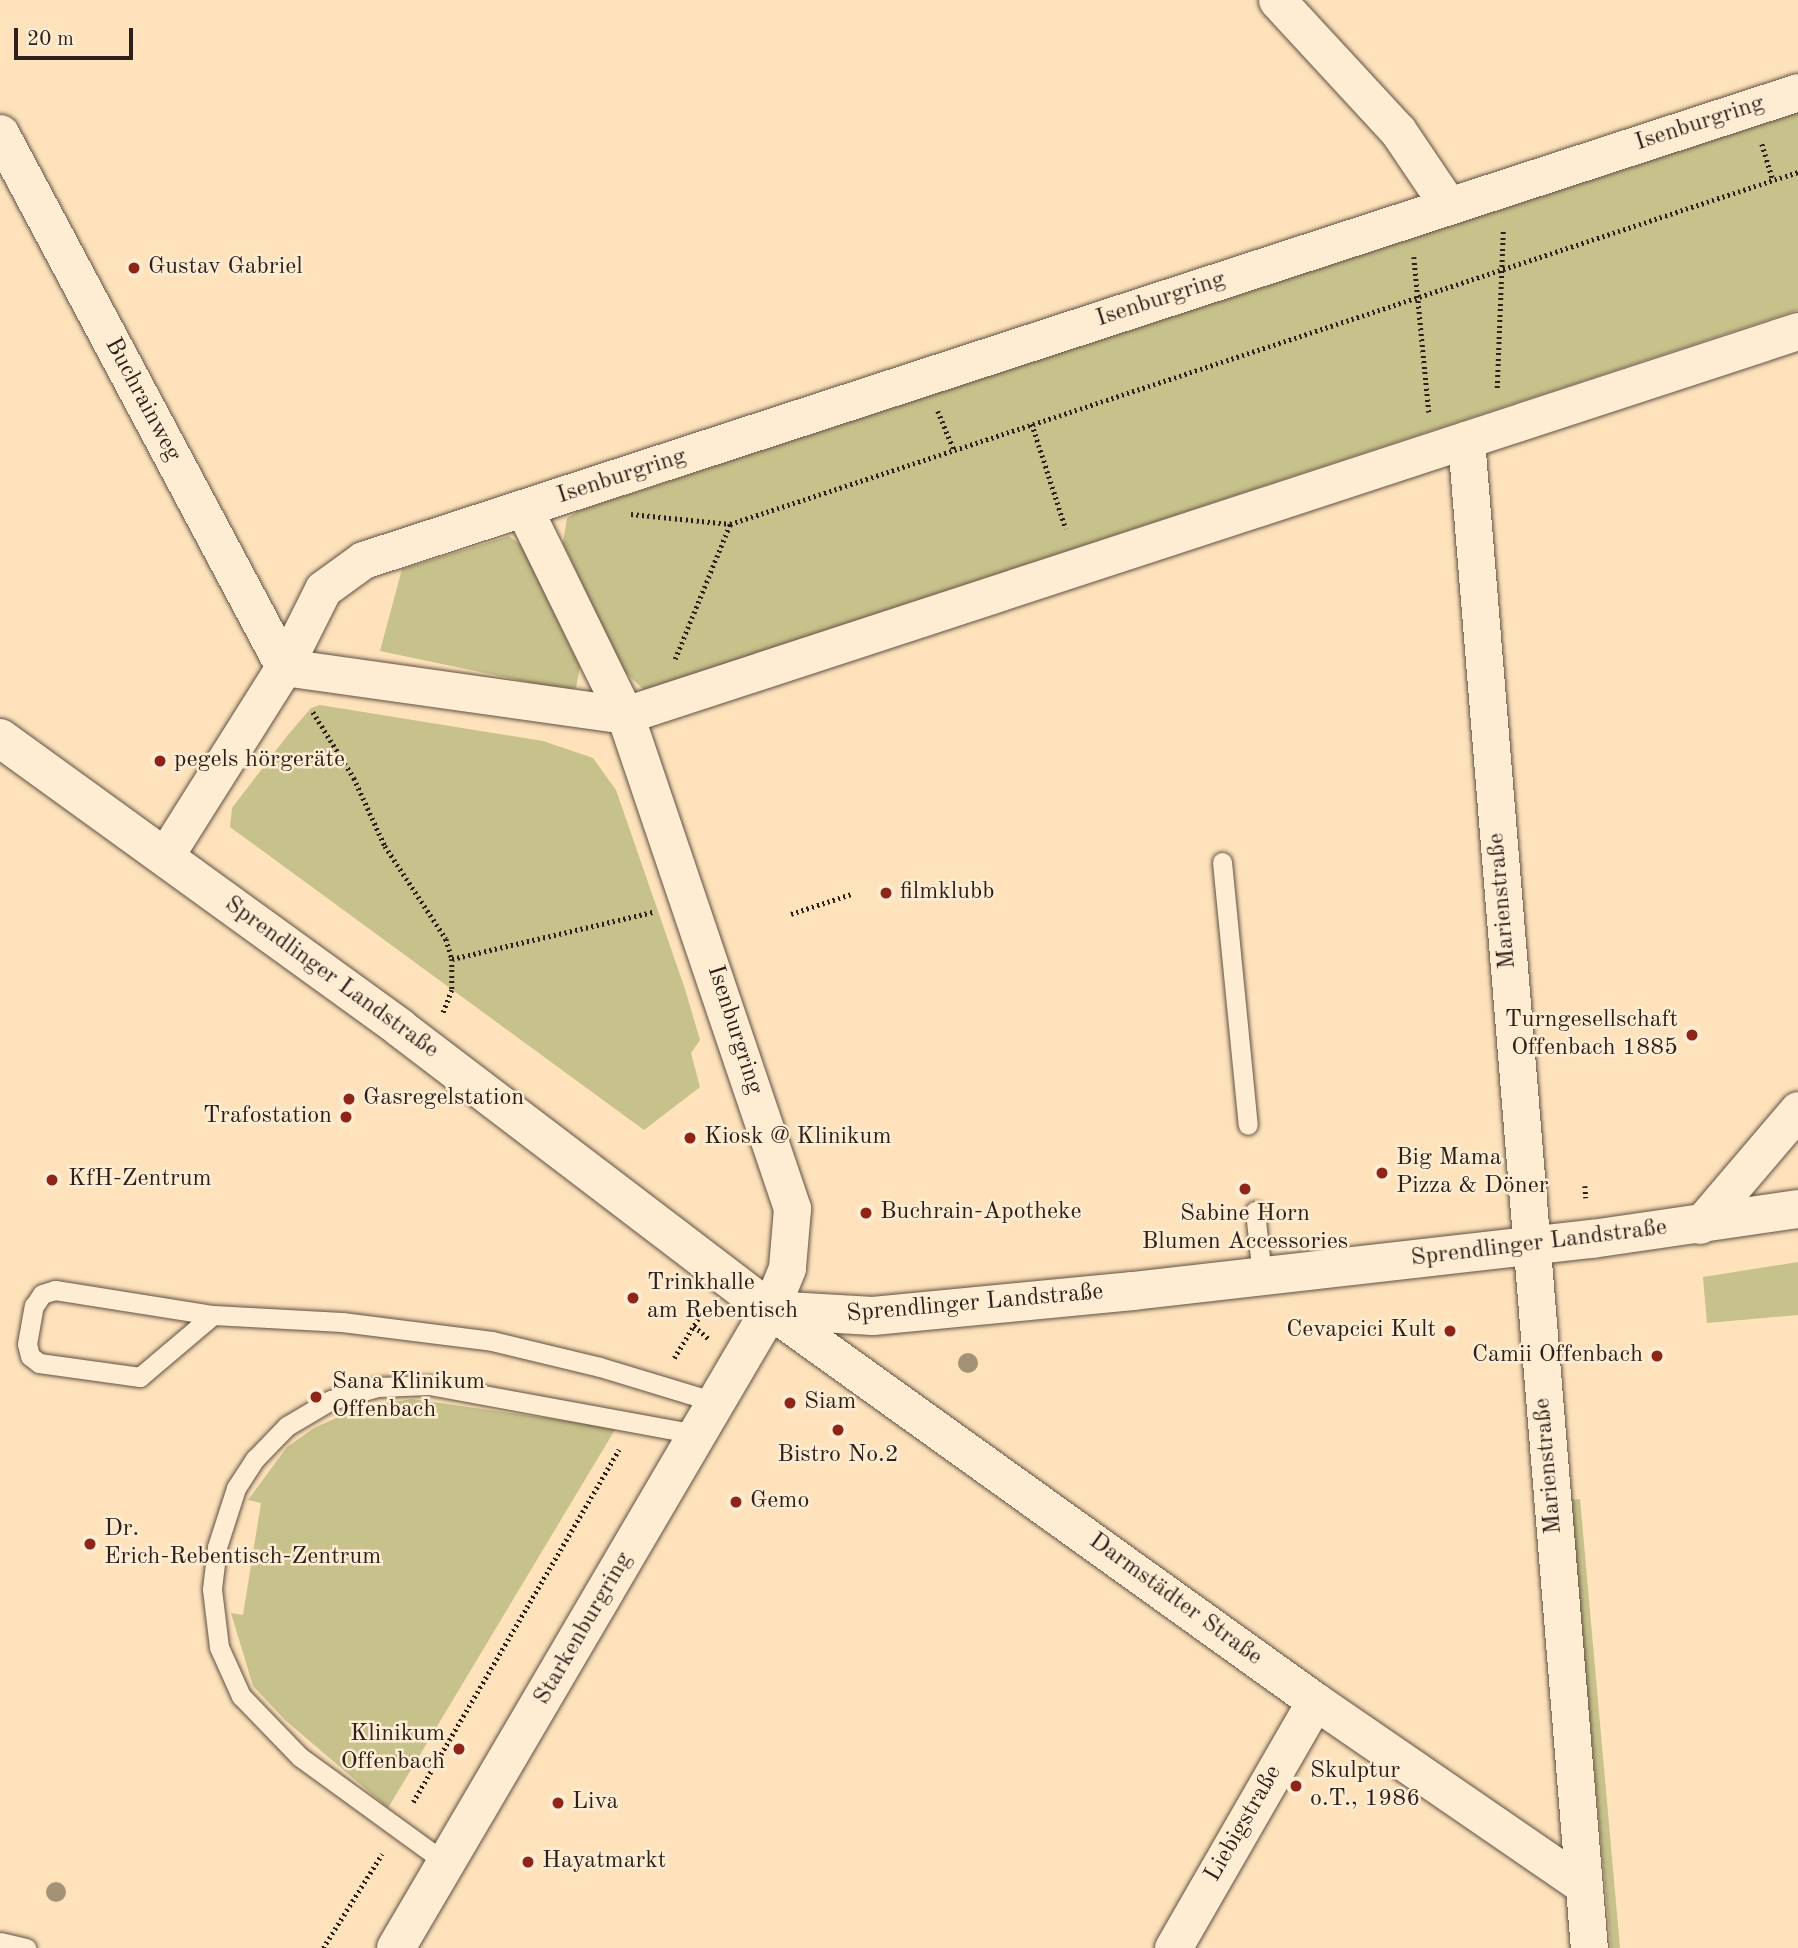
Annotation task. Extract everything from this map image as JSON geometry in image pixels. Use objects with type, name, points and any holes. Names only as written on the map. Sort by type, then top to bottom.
[{"type":"main road","name":"Sprendlinger Landstraße","points":[[0,738],[423,1046],[770,1310],[873,1316],[1531,1246],[1700,1225],[1798,1209]]},
{"type":"main road","name":"Starkenburgring","points":[[396,1948],[770,1310]]},
{"type":"street","points":[[1277,0],[1398,131],[1448,205]]},
{"type":"street","name":"Isenburgring","points":[[165,856],[284,667],[323,589],[346,568],[1798,92]]},
{"type":"street","name":"Buchrainweg","points":[[0,133],[284,667]]},
{"type":"street","points":[[284,667],[636,711],[1079,569],[1798,331]]},
{"type":"street","name":"Marienstraße","points":[[1466,440],[1589,1948]]},
{"type":"street","name":"Isenburgring","points":[[524,509],[636,711],[792,1208],[787,1268],[770,1310]]},
{"type":"street","points":[[1700,1225],[1798,1110]]},
{"type":"street","name":"Darmstädter Straße","points":[[770,1310],[1315,1701],[1583,1885]]},
{"type":"street","name":"Liebigstraße","points":[[1173,1948],[1315,1701]]},
{"type":"lane","points":[[1222,862],[1248,1125]]},
{"type":"lane","points":[[1255,1212],[1262,1276]]},
{"type":"lane","points":[[213,1315],[140,1377],[39,1363],[30,1356],[27,1344],[34,1306],[41,1294],[55,1290],[213,1315],[342,1322],[492,1341],[658,1384],[706,1418]]},
{"type":"lane","points":[[446,1863],[300,1757],[241,1696],[224,1663],[213,1621],[212,1589],[217,1547],[236,1488],[255,1460],[287,1426],[331,1400],[378,1387],[429,1385],[636,1422],[706,1418]]},
{"type":"lane","points":[[0,1942],[26,1948]]},
{"type":"path","points":[[636,711],[664,687],[730,524],[1798,172]]},
{"type":"path","points":[[1497,391],[1504,214]]},
{"type":"path","points":[[1414,250],[1429,417]]},
{"type":"path","points":[[1032,424],[1079,569]]},
{"type":"path","points":[[284,667],[354,778],[385,846],[438,924],[453,959],[452,990],[423,1046]]},
{"type":"path","points":[[791,914],[852,894]]},
{"type":"path","points":[[453,959],[657,911]]},
{"type":"path","points":[[1585,1186],[1586,1198]]},
{"type":"path","points":[[658,1384],[724,1275]]},
{"type":"path","points":[[323,1948],[397,1830],[636,1422]]},
{"type":"shaded area","points":[[1798,110],[1798,310],[644,690],[623,670],[563,543],[567,518],[578,511]]},
{"type":"shaded area","points":[[509,536],[521,545],[580,667],[576,688],[566,690],[380,651],[402,569]]},
{"type":"shaded area","points":[[320,705],[543,741],[593,758],[616,790],[685,989],[700,1040],[691,1053],[700,1087],[644,1130],[230,827],[232,808],[287,736],[311,708]]},
{"type":"shaded area","points":[[1798,1262],[1798,1315],[1707,1323],[1703,1277]]},
{"type":"shaded area","points":[[412,1399],[616,1428],[388,1808],[285,1720],[253,1686],[231,1613],[243,1615],[261,1503],[248,1500],[287,1447],[314,1428],[358,1408]]},
{"type":"shaded area","points":[[1580,1499],[1620,1948],[1611,1948],[1569,1500]]},
{"type":"place","name":"Gustav Gabriel","points":[[134,268]]},
{"type":"place","name":"pegels hörgeräte","points":[[160,761]]},
{"type":"place","name":"filmklubb","points":[[886,893]]},
{"type":"place","name":"Turngesellschaft Offenbach 1885","points":[[1692,1035]]},
{"type":"place","name":"Gasregelstation","points":[[349,1099]]},
{"type":"place","name":"Trafostation","points":[[346,1117]]},
{"type":"place","name":"Kiosk @ Klinikum","points":[[690,1138]]},
{"type":"place","name":"Big Mama Pizza & Döner","points":[[1382,1173]]},
{"type":"place","name":"KfH-Zentrum","points":[[52,1180]]},
{"type":"place","name":"Sabine Horn Blumen Accessories","points":[[1245,1189]]},
{"type":"place","name":"Buchrain-Apotheke","points":[[866,1213]]},
{"type":"place","name":"Trinkhalle am Rebentisch","points":[[633,1298]]},
{"type":"place","name":"Cevapcici Kult","points":[[1450,1331]]},
{"type":"place","name":"Camii Offenbach","points":[[1657,1356]]},
{"type":"place","name":"Sana Klinikum Offenbach","points":[[316,1397]]},
{"type":"place","name":"Siam","points":[[790,1403]]},
{"type":"place","name":"Bistro No.2","points":[[838,1430]]},
{"type":"place","name":"Gemo","points":[[736,1502]]},
{"type":"place","name":"Dr. Erich-Rebentisch-Zentrum","points":[[90,1544]]},
{"type":"place","name":"Klinikum Offenbach","points":[[459,1749]]},
{"type":"place","name":"Skulptur o.T., 1986","points":[[1296,1786]]},
{"type":"place","name":"Liva","points":[[558,1803]]},
{"type":"place","name":"Hayatmarkt","points":[[528,1862]]}]
